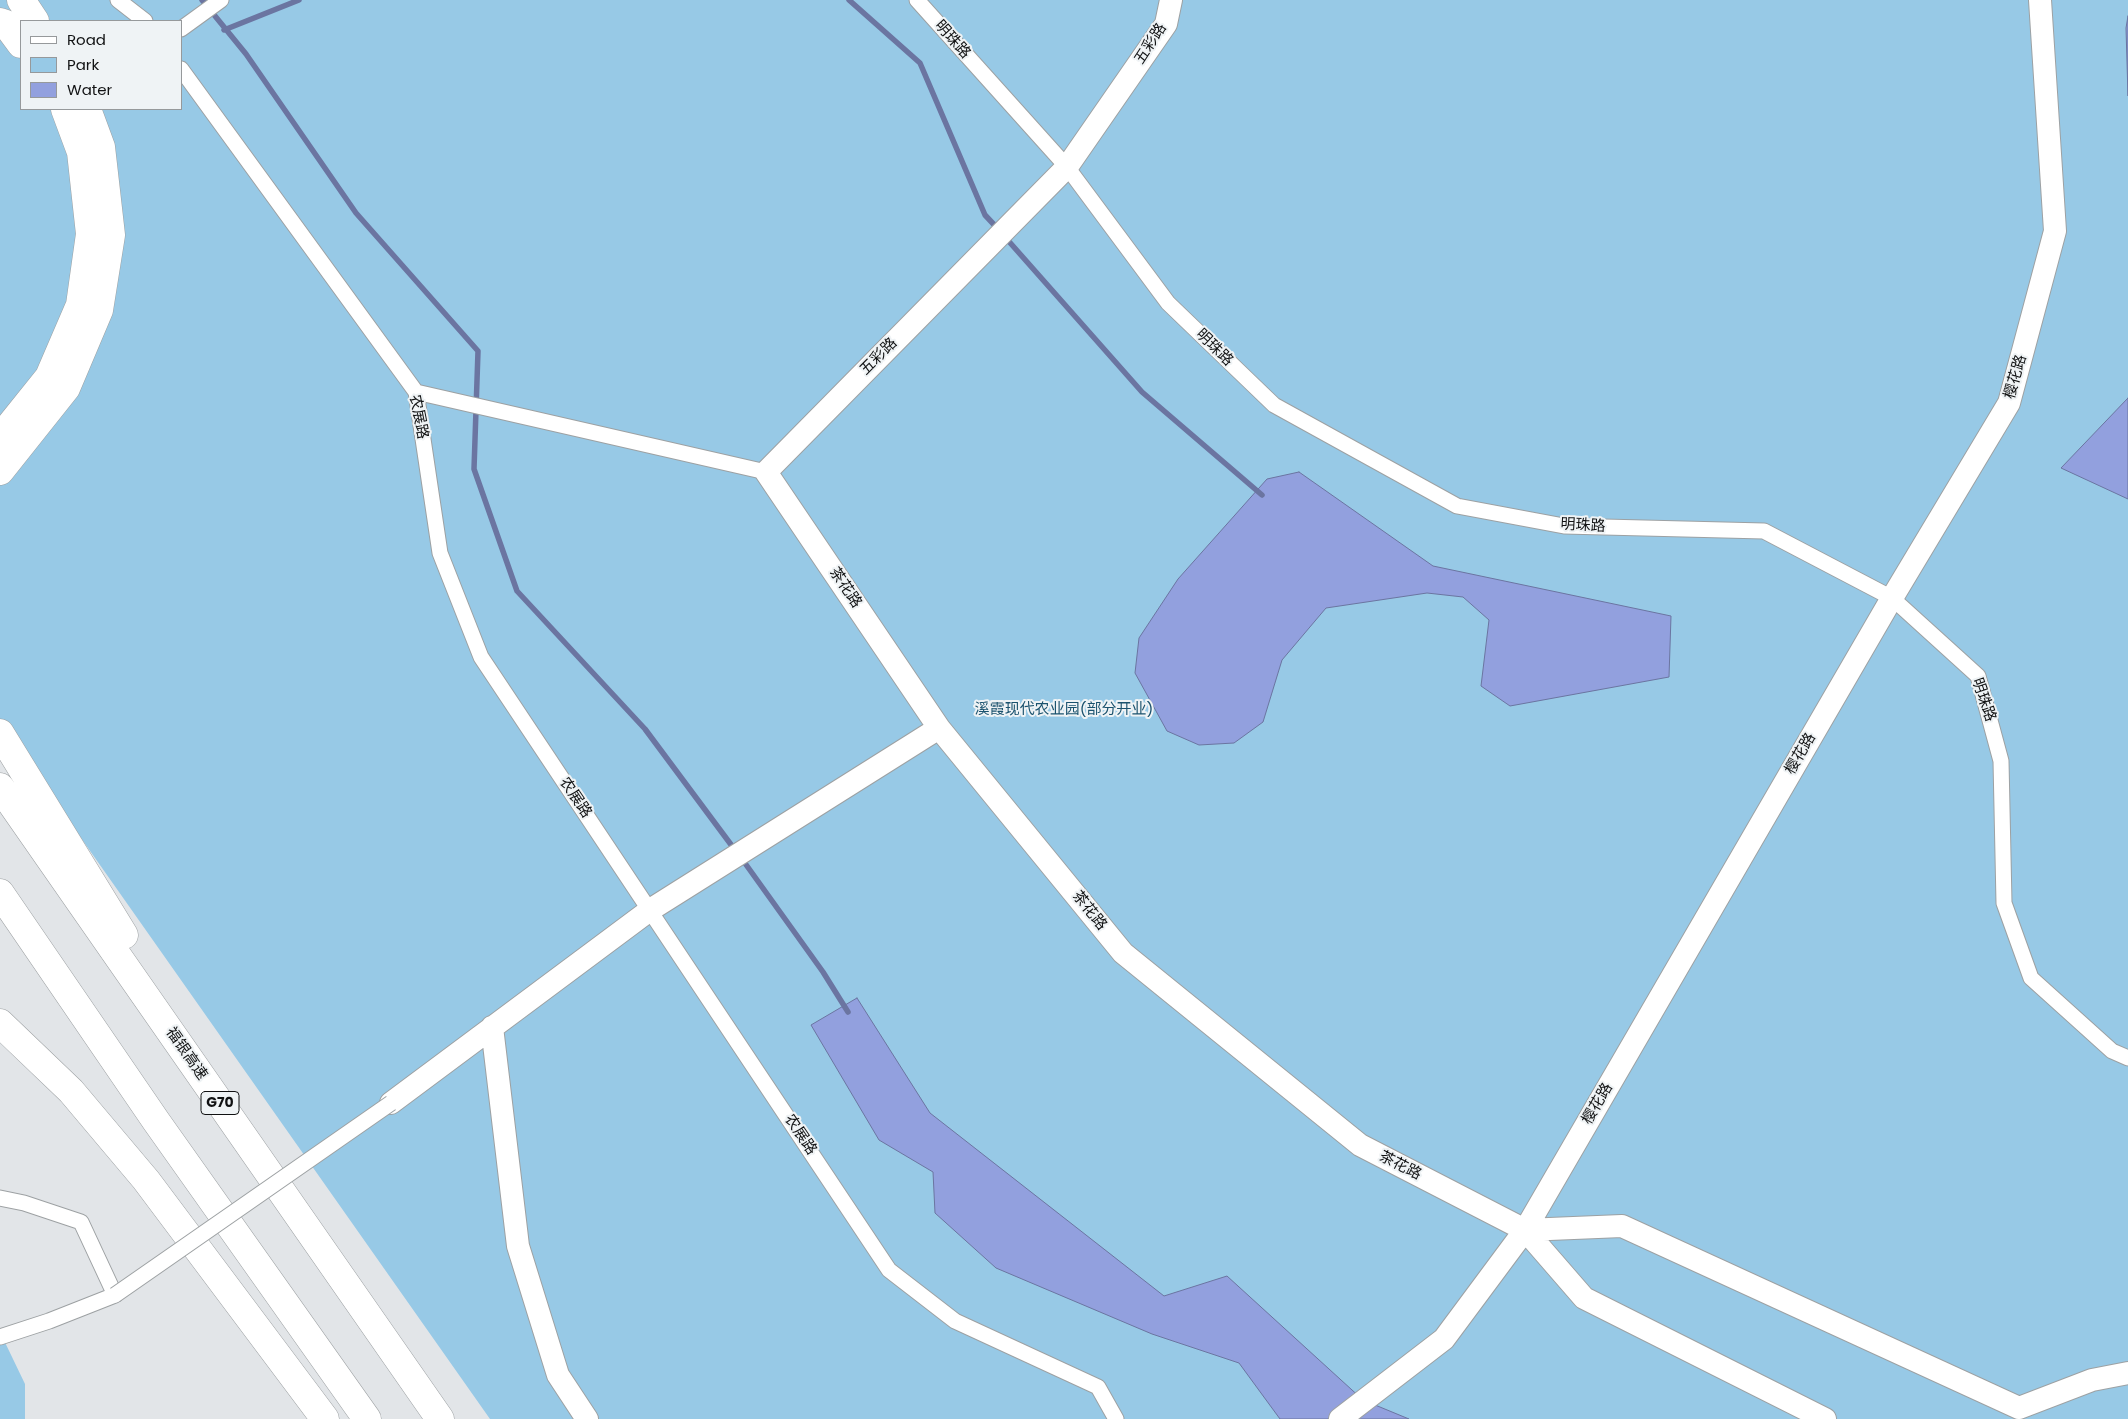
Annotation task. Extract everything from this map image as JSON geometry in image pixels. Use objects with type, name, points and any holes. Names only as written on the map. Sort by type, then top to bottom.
[{"type":"highway","points":[[21,0],[35,20]]},
{"type":"highway","points":[[0,22],[6,24],[20,43]]},
{"type":"highway","points":[[0,438],[48,377],[80,305],[90,234],[81,152],[65,110]]},
{"type":"highway","points":[[0,471],[66,388],[99,310],[110,234],[101,147],[87,110]]},
{"type":"highway","points":[[0,733],[35,787],[248,1142]]},
{"type":"highway","name":"福银高速","points":[[0,787],[440,1419]]},
{"type":"highway","points":[[0,893],[156,1121],[367,1419]]},
{"type":"highway","points":[[0,1023],[71,1090],[146,1180],[325,1419]]},
{"type":"street","points":[[118,0],[144,20]]},
{"type":"street","name":"明珠路","points":[[918,0],[1067,167],[1168,303],[1274,405],[1457,506],[1564,526],[1764,531],[1892,598],[1978,676],[2001,761],[2004,902],[2031,978],[2112,1050],[2128,1058]]},
{"type":"street","name":"五彩路","points":[[766,472],[1067,167],[1166,24],[1171,0]]},
{"type":"street","name":"樱花路","points":[[1340,1419],[1444,1339],[1525,1230],[1892,598],[2009,403],[2055,231],[2040,0]]},
{"type":"street","points":[[182,28],[220,1]]},
{"type":"street","name":"农展路","points":[[182,70],[416,392],[440,553],[480,657],[889,1270],[954,1321],[1098,1387],[1116,1419]]},
{"type":"street","points":[[416,392],[766,472]]},
{"type":"street","name":"茶花路","points":[[766,472],[939,728],[1123,952],[1360,1145],[1525,1230]]},
{"type":"street","points":[[0,1337],[48,1321],[115,1294],[391,1103],[650,910],[939,728]]},
{"type":"street","points":[[492,1027],[518,1246],[558,1375],[587,1419]]},
{"type":"street","points":[[0,1198],[24,1203],[81,1222],[115,1294]]},
{"type":"street","points":[[1525,1230],[1622,1226],[2019,1408],[2092,1380],[2128,1373]]},
{"type":"street","points":[[1525,1230],[1584,1298],[1825,1419]]},
{"type":"green space","name":"溪霞现代农业园(部分开业)","points":[[0,0],[2128,0],[2128,1419],[490,1419],[0,723]]},
{"type":"green space","points":[[0,1332],[25,1384],[25,1419],[0,1419]]},
{"type":"water","points":[[2128,16],[2128,96],[2126,28]]},
{"type":"water","points":[[2128,398],[2128,499],[2061,468]]},
{"type":"water","points":[[1299,472],[1433,566],[1671,616],[1669,677],[1510,706],[1481,686],[1489,620],[1463,597],[1427,593],[1326,608],[1282,660],[1263,722],[1234,743],[1199,745],[1167,731],[1135,673],[1139,638],[1178,579],[1267,479]]},
{"type":"water","points":[[857,998],[930,1113],[1164,1296],[1227,1276],[1363,1400],[1409,1419],[1280,1419],[1239,1363],[1152,1334],[996,1268],[935,1213],[933,1172],[879,1140],[811,1025]]},
{"type":"waterway","points":[[202,0],[246,54],[356,213],[478,351],[474,469],[517,591],[645,729],[735,850]]},
{"type":"waterway","points":[[224,30],[299,0]]},
{"type":"waterway","points":[[849,0],[920,63],[985,215],[999,230]]},
{"type":"waterway","points":[[1005,237],[1142,392],[1262,495]]},
{"type":"waterway","points":[[742,859],[823,972],[848,1012]]}]
